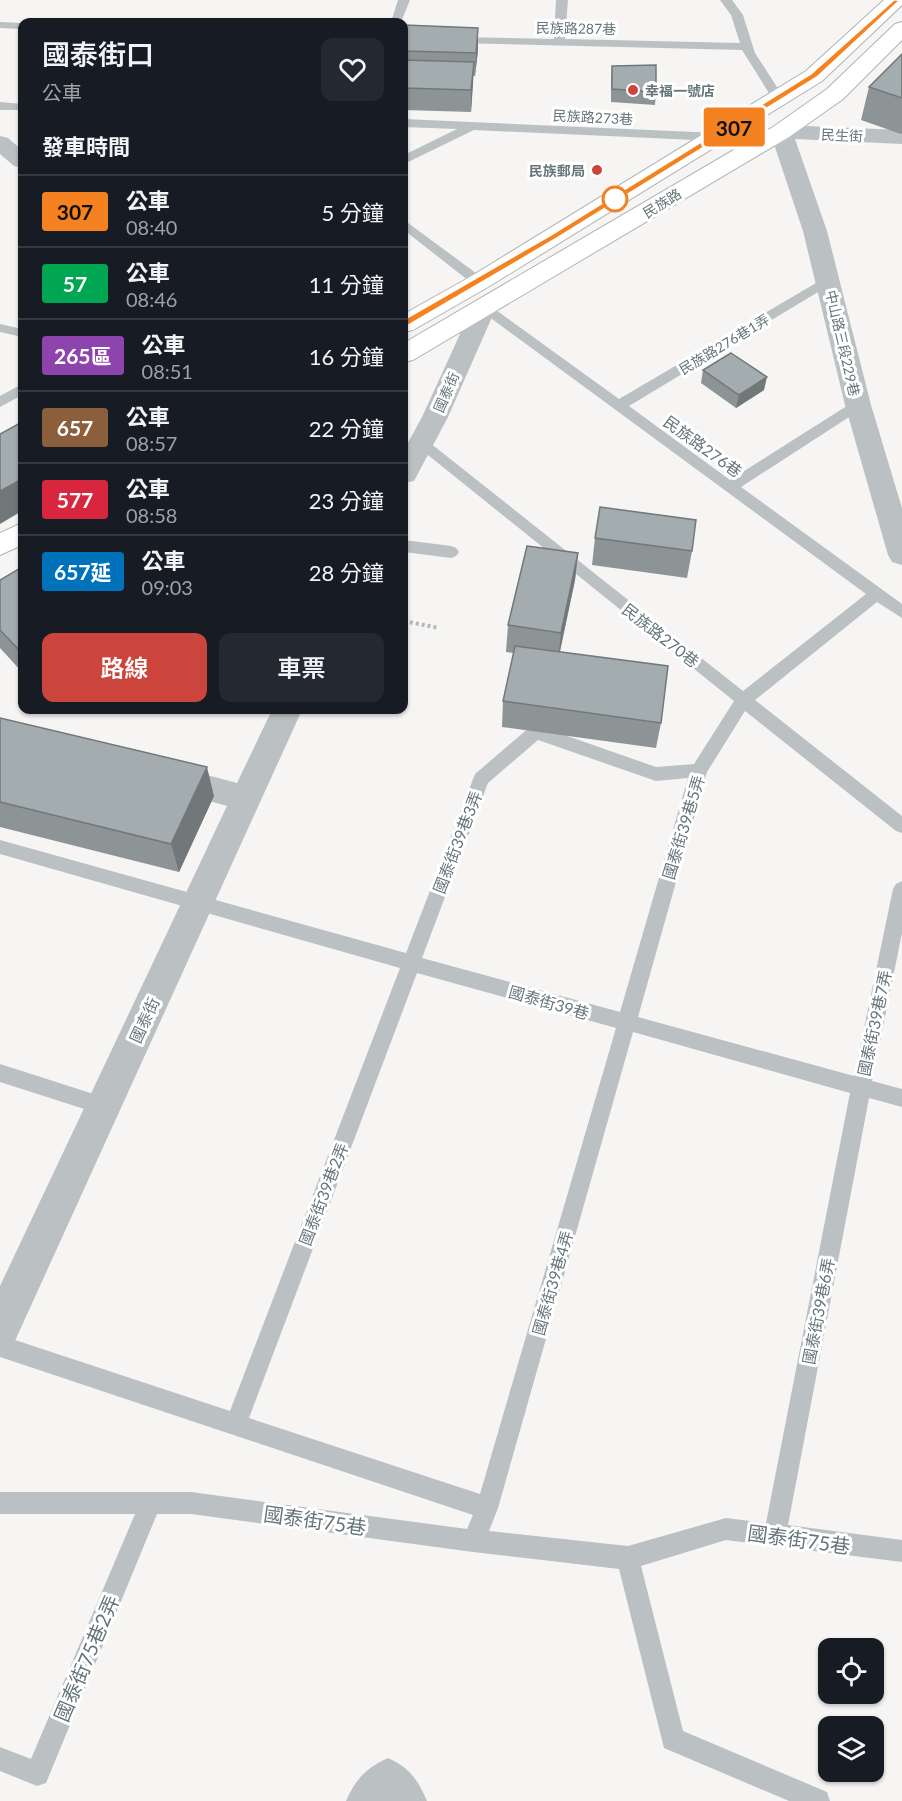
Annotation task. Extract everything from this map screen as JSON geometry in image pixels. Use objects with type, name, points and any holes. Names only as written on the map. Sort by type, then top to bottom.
[{"type":"main road","name":"民族路","points":[[408,322],[479,282],[814,76],[896,0]]},
{"type":"main road","name":"民族路","points":[[408,352],[781,132],[835,94],[902,28]]},
{"type":"main road","points":[[0,545],[18,535]]},
{"type":"street","name":"民生街","points":[[781,132],[902,137]]},
{"type":"street","name":"中山路三段229巷","points":[[781,132],[815,231],[858,405],[901,552]]},
{"type":"street","points":[[0,143],[18,158]]},
{"type":"street","name":"國泰街","points":[[408,466],[435,417],[484,308]]},
{"type":"street","name":"國泰街","points":[[0,1329],[285,714]]},
{"type":"street","points":[[145,771],[245,798]]},
{"type":"street","points":[[369,1801],[388,1781],[404,1801]]},
{"type":"lane","points":[[397,18],[404,0]]},
{"type":"lane","points":[[560,42],[562,0]]},
{"type":"lane","points":[[726,0],[737,15],[747,47],[778,98]]},
{"type":"lane","points":[[0,25],[18,26]]},
{"type":"lane","name":"民族路287巷","points":[[448,40],[747,47]]},
{"type":"lane","points":[[0,106],[18,106]]},
{"type":"lane","name":"民族路273巷","points":[[408,123],[717,137],[781,132]]},
{"type":"lane","points":[[408,158],[472,126]]},
{"type":"lane","points":[[408,227],[479,282]]},
{"type":"lane","name":"民族路276巷1弄","points":[[619,406],[828,280]]},
{"type":"lane","name":"民族路276巷","points":[[484,308],[902,612]]},
{"type":"lane","points":[[0,328],[18,332]]},
{"type":"lane","points":[[0,402],[18,391]]},
{"type":"lane","points":[[730,487],[858,405]]},
{"type":"lane","name":"民族路270巷","points":[[420,443],[902,826]]},
{"type":"lane","points":[[408,547],[451,552]]},
{"type":"lane","name":"國泰街39巷5弄","points":[[626,1024],[699,770],[743,700],[877,593]]},
{"type":"lane","name":"國泰街39巷3弄","points":[[410,963],[481,779],[536,732],[656,774],[699,770]]},
{"type":"lane","name":"國泰街39巷","points":[[0,847],[626,1024],[902,1098]]},
{"type":"lane","name":"國泰街39巷7弄","points":[[861,1087],[902,889]]},
{"type":"lane","name":"國泰街39巷2弄","points":[[236,1424],[410,963]]},
{"type":"lane","name":"國泰街39巷4弄","points":[[473,1541],[487,1508],[626,1024]]},
{"type":"lane","points":[[0,1073],[104,1106]]},
{"type":"lane","name":"國泰街39巷6弄","points":[[775,1536],[861,1087]]},
{"type":"lane","points":[[0,1346],[487,1508]]},
{"type":"lane","name":"國泰街75巷","points":[[0,1503],[150,1505],[191,1503],[473,1541],[628,1558],[726,1529],[902,1551]]},
{"type":"lane","name":"國泰街75巷2弄","points":[[0,1759],[37,1774],[150,1505]]},
{"type":"lane","points":[[628,1558],[673,1739],[818,1801]]},
{"type":"path","points":[[408,622],[439,628]]},
{"type":"building","points":[[408,25],[478,28],[476,53],[408,51]]},
{"type":"building","points":[[902,54],[902,98],[869,87]]},
{"type":"building","points":[[408,60],[474,62],[471,90],[408,88]]},
{"type":"building","points":[[656,65],[656,92],[612,89],[612,66]]},
{"type":"building","points":[[731,353],[767,377],[739,395],[703,370]]},
{"type":"building","points":[[18,424],[18,481],[0,491],[0,434]]},
{"type":"building","points":[[600,507],[696,520],[692,551],[595,538]]},
{"type":"building","points":[[527,546],[578,553],[561,633],[508,625]]},
{"type":"building","points":[[18,569],[18,649],[0,630],[0,580]]},
{"type":"building","points":[[515,646],[668,666],[661,723],[503,701]]},
{"type":"building","points":[[0,718],[207,767],[171,844],[0,802]]},
{"type":"bus line","name":"307","points":[[408,322],[554,237],[814,76],[896,0]]},
{"type":"place","name":"幸福一號店","points":[[633,90]]},
{"type":"place","name":"民族郵局","points":[[597,170]]}]
